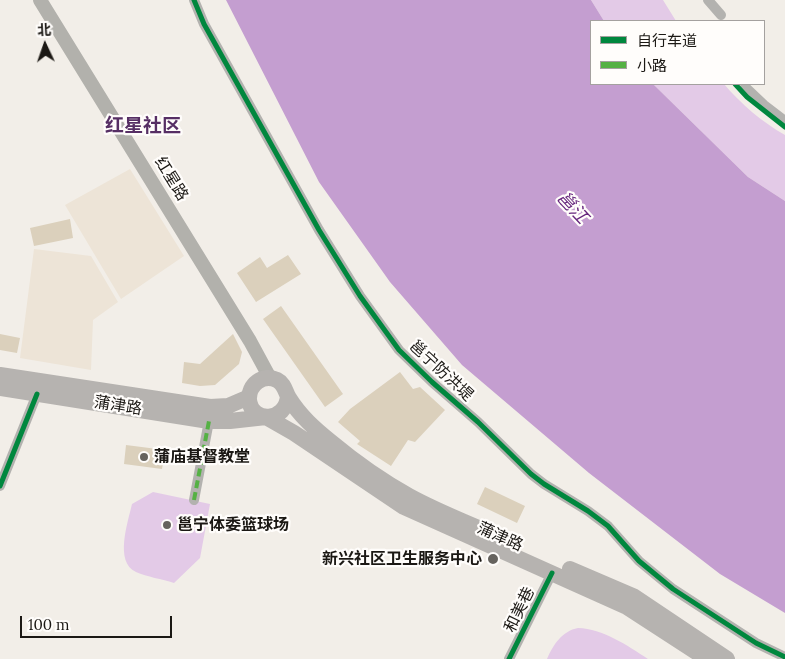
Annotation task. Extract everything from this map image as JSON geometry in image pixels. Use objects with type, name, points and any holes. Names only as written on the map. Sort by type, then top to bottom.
[{"type":"main road","name":"红星路","points":[[40,0],[250,341],[270,378]]},
{"type":"main road","name":"蒲津路","points":[[0,375],[210,407],[228,406],[249,397]]},
{"type":"main road","name":"蒲津路","points":[[706,659],[627,607],[404,507],[294,433],[256,413],[252,408],[249,397],[253,385],[258,381],[270,378],[282,384],[299,412],[333,443],[410,496],[633,596],[727,659]]},
{"type":"main road","name":"蒲津路","points":[[0,388],[209,421],[272,417],[282,412],[288,402],[288,396]]},
{"type":"street","name":"邕宁防洪堤","points":[[194,0],[204,24],[319,230],[360,296],[399,350],[478,422],[531,474],[608,526],[639,561],[673,589],[756,643],[785,657]]},
{"type":"street","points":[[708,0],[721,15]]},
{"type":"street","points":[[745,87],[753,96],[785,121]]},
{"type":"street","points":[[0,486],[38,394]]},
{"type":"street","points":[[194,500],[209,421]]},
{"type":"street","name":"和美巷","points":[[510,659],[552,573]]},
{"type":"shaded area","points":[[591,0],[663,0],[675,20],[603,20]]},
{"type":"shaded area","points":[[654,85],[725,85],[752,112],[785,135],[785,201],[748,177]]},
{"type":"shaded area","points":[[130,169],[184,256],[121,299],[65,205]]},
{"type":"shaded area","points":[[34,249],[91,256],[118,302],[93,320],[91,370],[20,358]]},
{"type":"shaded area","name":"邕宁体委篮球场","points":[[153,492],[210,504],[200,558],[174,583],[136,572],[129,567],[126,560],[124,541],[132,504]]},
{"type":"shaded area","points":[[578,628],[597,631],[623,643],[648,659],[547,659],[563,635]]},
{"type":"water","name":"邕江","points":[[226,0],[591,0],[603,20],[590,20],[590,85],[654,85],[748,177],[785,201],[785,613],[720,574],[589,473],[462,365],[390,282],[319,182]]},
{"type":"building","points":[[70,219],[73,238],[34,246],[30,228]]},
{"type":"building","points":[[288,255],[301,274],[256,302],[237,273],[260,257],[267,268]]},
{"type":"building","points":[[281,306],[343,394],[325,407],[263,319]]},
{"type":"building","points":[[0,334],[20,338],[17,353],[0,350]]},
{"type":"building","points":[[233,334],[242,352],[239,364],[215,385],[200,386],[182,383],[184,362],[200,364]]},
{"type":"building","points":[[400,372],[413,389],[420,387],[445,410],[415,442],[408,440],[391,466],[357,444],[360,441],[338,422],[350,409]]},
{"type":"building","name":"蒲庙基督教堂","points":[[126,445],[165,450],[162,469],[124,464]]},
{"type":"building","points":[[485,487],[525,506],[517,523],[477,504]]},
{"type":"marked path","points":[[194,500],[209,421]]},
{"type":"cycle path","points":[[194,0],[204,24],[319,230],[360,296],[399,350],[478,422],[531,474],[608,526],[639,561],[673,589],[756,643],[785,657]]},
{"type":"cycle path","points":[[736,85],[747,97],[785,127]]},
{"type":"cycle path","points":[[0,486],[37,394]]},
{"type":"cycle path","points":[[509,659],[552,573]]},
{"type":"place","name":"蒲庙基督教堂","points":[[144,457]]},
{"type":"place","name":"邕宁体委篮球场","points":[[167,525]]},
{"type":"place","name":"新兴社区卫生服务中心","points":[[493,559]]},
{"type":"district","name":"红星社区","points":[[143,127]]}]
